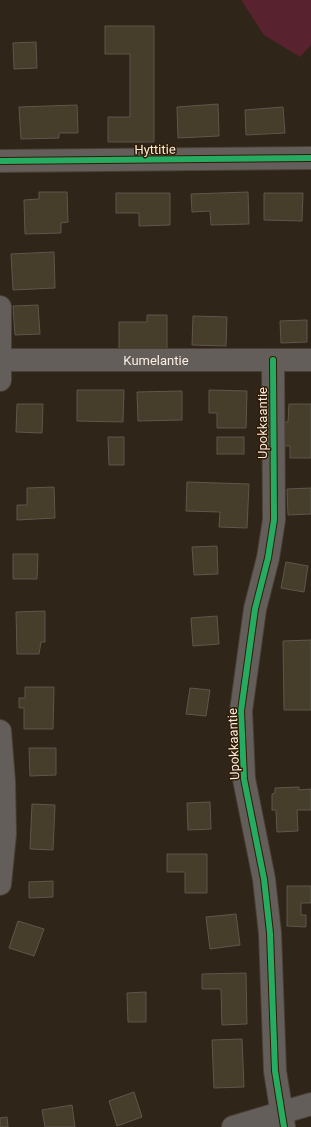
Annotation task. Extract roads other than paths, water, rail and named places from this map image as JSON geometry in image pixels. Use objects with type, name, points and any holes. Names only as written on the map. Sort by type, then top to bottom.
[{"type":"street","name":"Hyttitie","points":[[0,161],[311,158]]},
{"type":"street","points":[[0,307],[0,380]]},
{"type":"street","name":"Kumelantie","points":[[0,360],[311,360]]},
{"type":"street","name":"Upokkaantie","points":[[273,360],[274,520],[268,558],[255,609],[241,711],[244,779],[264,879],[270,933],[276,1071],[282,1120]]},
{"type":"street","points":[[0,731],[4,782],[5,834],[0,884]]},
{"type":"street","points":[[233,1127],[282,1120],[311,1104]]}]
